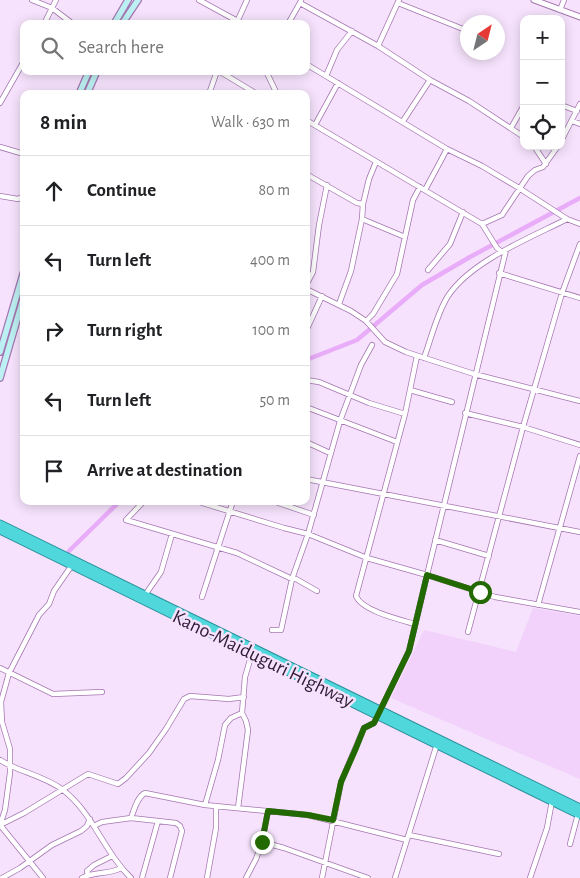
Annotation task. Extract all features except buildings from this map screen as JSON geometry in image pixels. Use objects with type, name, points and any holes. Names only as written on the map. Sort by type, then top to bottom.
[{"type":"highway","name":"Kano-Maiduguri Highway","points":[[0,524],[144,595],[252,653],[378,712],[437,744],[552,801],[579,812]]},
{"type":"highway","name":"Kano-Maiduguri Highway","points":[[0,530],[173,612],[579,812]]},
{"type":"main road","points":[[116,20],[128,0]]},
{"type":"main road","points":[[125,20],[138,0]]},
{"type":"main road","points":[[80,90],[86,75]]},
{"type":"main road","points":[[89,90],[95,75]]},
{"type":"main road","points":[[0,352],[20,284]]},
{"type":"main road","points":[[0,378],[20,310]]},
{"type":"street","points":[[32,0],[52,8],[68,20]]},
{"type":"street","points":[[46,20],[56,0]]},
{"type":"street","points":[[199,0],[234,20]]},
{"type":"street","points":[[240,20],[247,0]]},
{"type":"street","points":[[534,0],[580,17]]},
{"type":"street","points":[[560,10],[564,0]]},
{"type":"street","points":[[290,20],[301,1],[378,46],[430,80],[469,100],[520,134]]},
{"type":"street","points":[[378,46],[399,1],[460,28]]},
{"type":"street","points":[[326,76],[338,50],[352,31]]},
{"type":"street","points":[[310,66],[447,149],[482,166],[567,219],[580,224]]},
{"type":"street","points":[[1,100],[20,68]]},
{"type":"street","points":[[211,90],[216,75]]},
{"type":"street","points":[[225,75],[250,90]]},
{"type":"street","points":[[268,75],[275,90]]},
{"type":"street","points":[[403,121],[430,80]]},
{"type":"street","points":[[315,125],[338,83]]},
{"type":"street","points":[[565,134],[580,104]]},
{"type":"street","points":[[565,106],[577,111]]},
{"type":"street","points":[[511,128],[520,112]]},
{"type":"street","points":[[572,121],[580,124]]},
{"type":"street","points":[[310,122],[482,224],[497,248],[504,251]]},
{"type":"street","points":[[0,147],[20,153]]},
{"type":"street","points":[[368,323],[397,274],[413,200],[447,149]]},
{"type":"street","points":[[537,150],[546,164]]},
{"type":"street","points":[[482,224],[502,215],[531,173],[546,164],[555,150]]},
{"type":"street","points":[[340,304],[351,271],[369,179],[376,162]]},
{"type":"street","points":[[310,176],[357,203],[363,204]]},
{"type":"street","points":[[310,278],[313,272],[326,185]]},
{"type":"street","points":[[0,196],[20,198]]},
{"type":"street","points":[[428,270],[450,244],[463,212]]},
{"type":"street","points":[[362,219],[405,237]]},
{"type":"street","points":[[424,358],[446,298],[464,278],[504,251],[567,219]]},
{"type":"street","points":[[468,632],[523,427],[562,293],[580,244]]},
{"type":"street","points":[[322,878],[341,782],[364,728],[374,723],[409,651],[504,251]]},
{"type":"street","points":[[499,273],[580,298]]},
{"type":"street","points":[[310,289],[340,304],[368,323],[385,342],[417,356],[474,374],[580,401]]},
{"type":"street","points":[[310,322],[322,296]]},
{"type":"street","points":[[272,630],[282,630],[292,579],[314,515],[340,420],[361,365],[372,345]]},
{"type":"street","points":[[415,624],[384,615],[362,603],[356,596],[405,414],[417,356]]},
{"type":"street","points":[[310,381],[318,382],[369,403],[405,414]]},
{"type":"street","points":[[410,390],[452,402]]},
{"type":"street","points":[[310,409],[396,442]]},
{"type":"street","points":[[465,413],[523,427],[580,445]]},
{"type":"street","points":[[310,444],[330,454]]},
{"type":"street","points":[[538,605],[580,456]]},
{"type":"street","points":[[310,480],[580,532]]},
{"type":"street","points":[[140,505],[126,520],[237,553],[292,579],[296,578],[316,591]]},
{"type":"street","points":[[209,505],[308,534],[367,558],[495,597],[580,612]]},
{"type":"street","points":[[202,597],[231,505]]},
{"type":"street","points":[[285,505],[314,515]]},
{"type":"street","points":[[144,595],[161,572],[172,534]]},
{"type":"street","points":[[435,540],[489,556]]},
{"type":"street","points":[[43,878],[0,825],[10,766],[10,745],[2,722],[0,702],[10,673],[39,615],[49,604],[54,591],[72,565]]},
{"type":"street","points":[[238,808],[248,730],[242,713],[245,677],[252,653]]},
{"type":"street","points":[[0,668],[54,694],[102,692]]},
{"type":"street","points":[[0,825],[24,813],[88,774],[118,784],[126,778],[157,743],[184,699],[190,696],[229,699],[244,696]]},
{"type":"street","points":[[205,805],[218,760],[225,725],[231,718],[242,713]]},
{"type":"street","points":[[395,878],[437,744]]},
{"type":"street","points":[[0,760],[62,789],[90,819],[112,856],[131,878]]},
{"type":"street","points":[[131,818],[138,800],[145,793],[205,805],[308,815],[408,837],[499,854]]},
{"type":"street","points":[[530,878],[547,828],[552,801]]},
{"type":"street","points":[[207,878],[216,828],[216,806]]},
{"type":"street","points":[[246,878],[262,842],[268,811]]},
{"type":"street","points":[[570,844],[579,812]]},
{"type":"street","points":[[94,826],[102,822],[131,818],[176,823],[180,826],[182,832],[170,878]]},
{"type":"street","points":[[1,878],[20,868],[52,845],[82,831],[90,819]]},
{"type":"street","points":[[142,878],[158,821]]},
{"type":"street","points":[[262,842],[368,878]]},
{"type":"street","points":[[88,875],[87,871],[94,865],[112,856]]},
{"type":"street","points":[[82,878],[88,875],[116,871],[121,868]]},
{"type":"shaded area","points":[[533,608],[580,616],[580,779],[391,698],[424,630],[516,652]]},
{"type":"waterway","points":[[310,358],[357,340],[422,285],[580,198]]},
{"type":"waterway","points":[[69,551],[116,505]]},
{"type":"route","points":[[262,842],[264,823],[268,811],[308,815],[333,820],[341,782],[364,728],[374,723],[409,651],[427,575],[480,592]]}]
